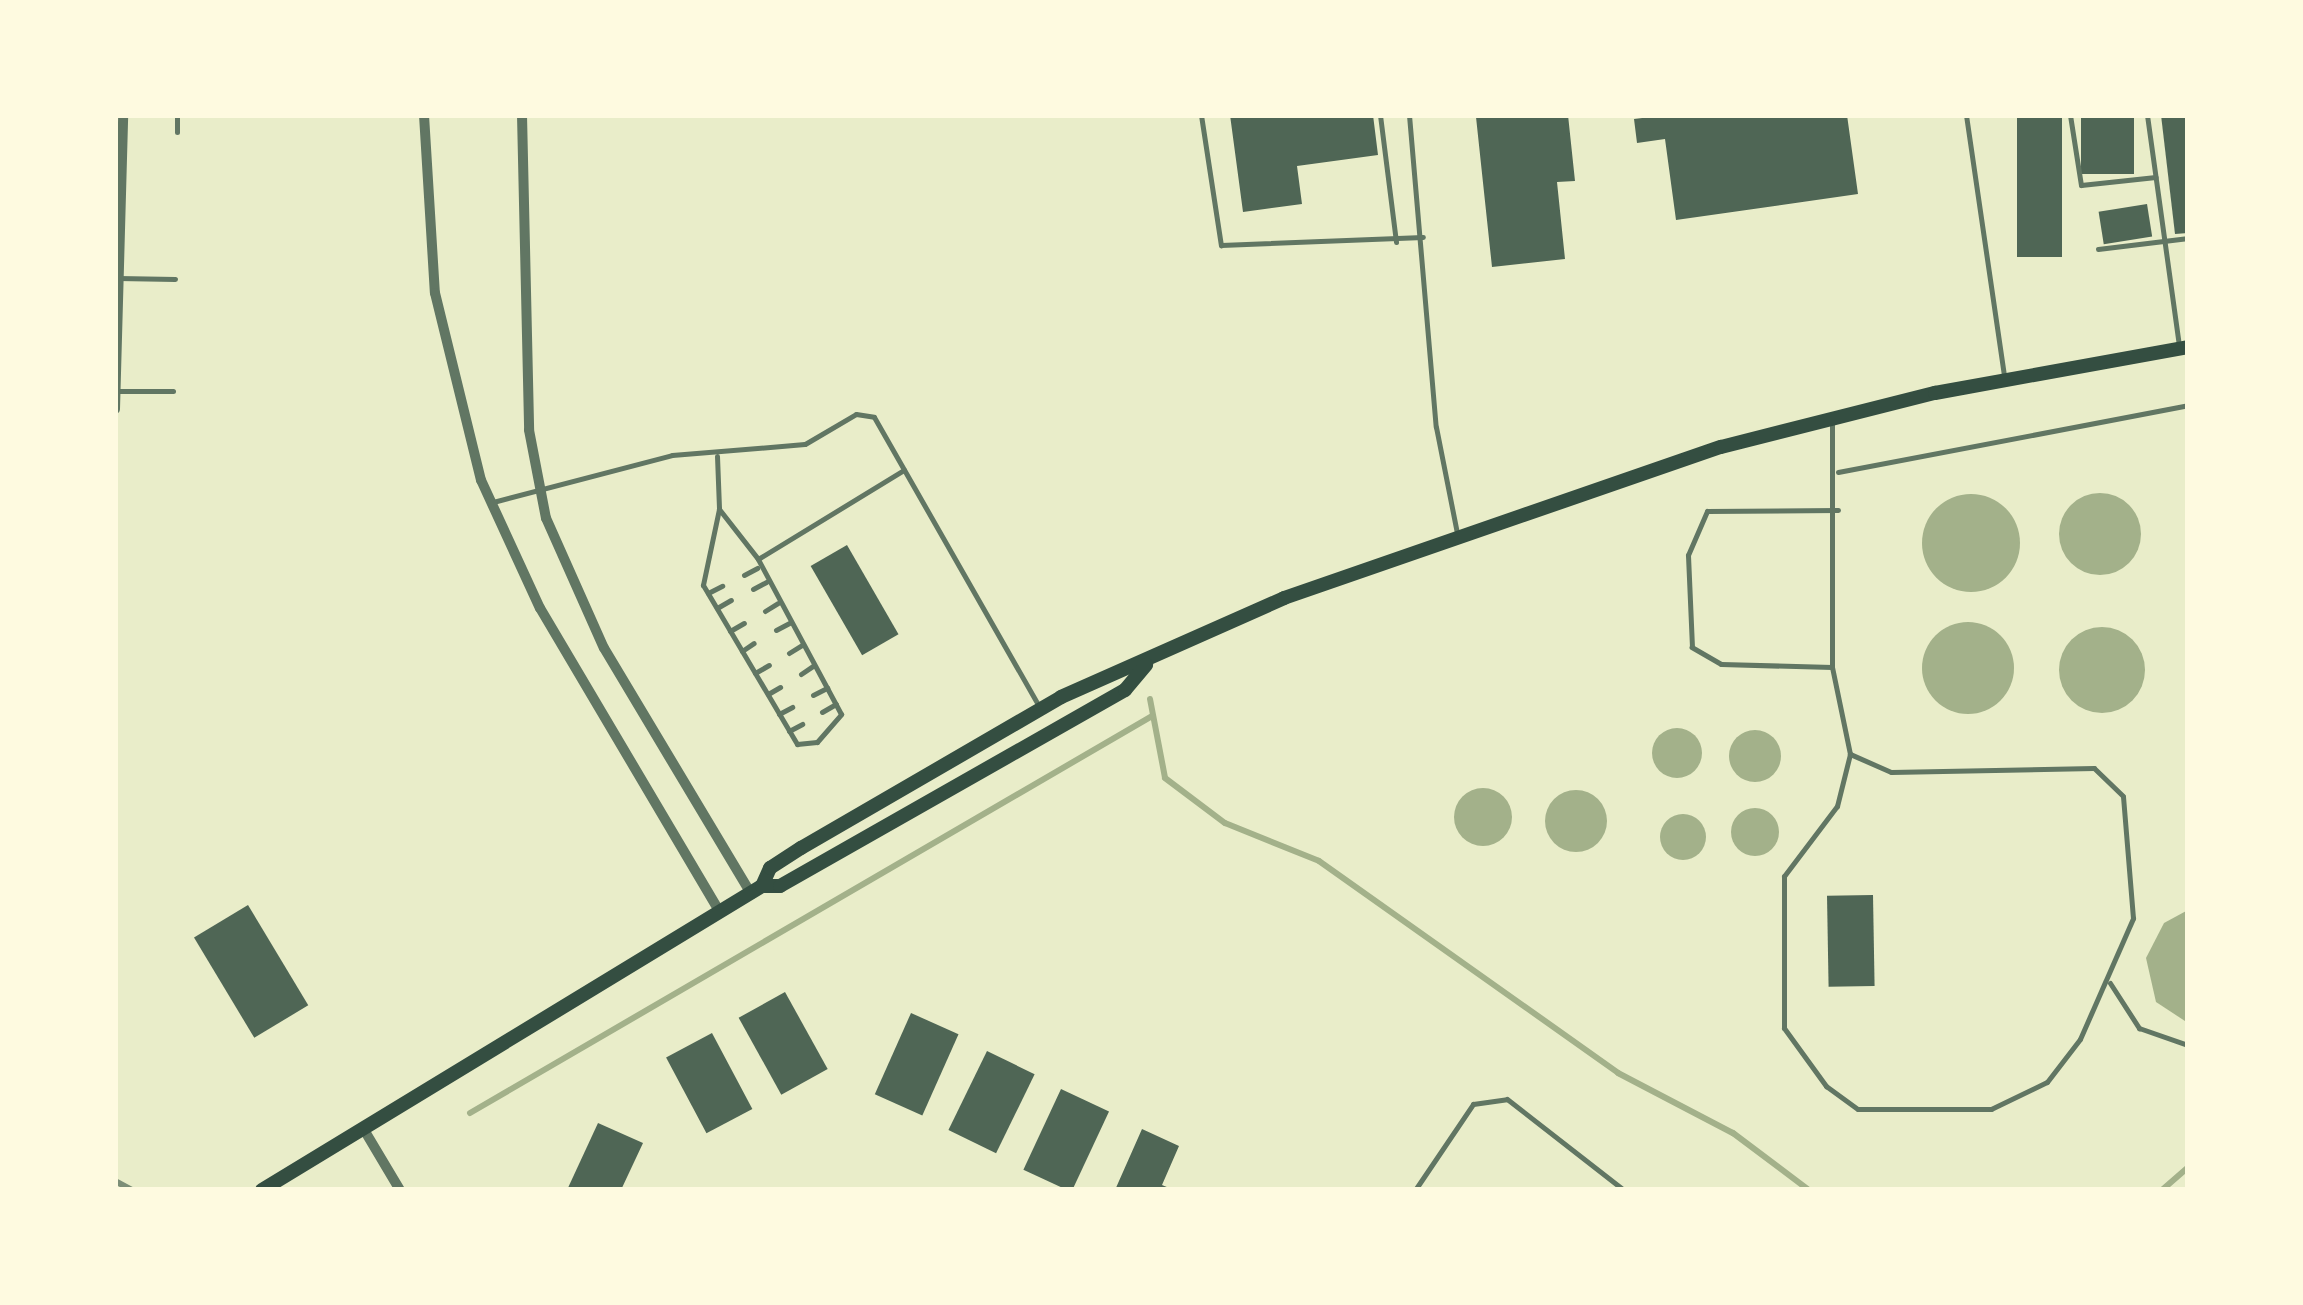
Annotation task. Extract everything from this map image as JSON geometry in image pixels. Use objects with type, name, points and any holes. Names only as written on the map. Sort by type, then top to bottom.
[{"type":"main road","points":[[756,890],[770,868],[801,848],[1040,709],[1115,668],[1146,665],[1284,598],[1458,536],[1831,418],[2005,379],[2184,348]]},
{"type":"main road","points":[[262,1190],[756,890],[780,886],[1125,690],[1146,665]]},
{"type":"street","points":[[115,409],[120,391],[122,115]]},
{"type":"street","points":[[424,115],[443,345],[490,503],[540,608],[720,912]]},
{"type":"street","points":[[522,115],[526,381],[539,488],[604,648],[756,890]]},
{"type":"street","points":[[363,1128],[400,1190]]},
{"type":"lane","points":[[177,115],[177,132]]},
{"type":"lane","points":[[1201,115],[1221,245],[1353,233],[1396,242],[1422,237]]},
{"type":"lane","points":[[1380,115],[1396,242]]},
{"type":"lane","points":[[1409,115],[1436,427],[1458,536]]},
{"type":"lane","points":[[1966,115],[2005,379]]},
{"type":"lane","points":[[2070,115],[2081,185],[2156,177]]},
{"type":"lane","points":[[2147,115],[2184,348]]},
{"type":"lane","points":[[2098,249],[2188,238]]},
{"type":"lane","points":[[118,278],[175,279]]},
{"type":"lane","points":[[120,391],[173,391]]},
{"type":"lane","points":[[1838,472],[2188,405]]},
{"type":"lane","points":[[490,503],[672,455],[717,456],[805,444],[856,414],[874,416],[1040,709]]},
{"type":"lane","points":[[1831,418],[1838,472],[1832,668],[1850,754],[1837,806],[1784,876],[1780,924],[1784,1028],[1826,1086],[1858,1109],[1991,1109],[2047,1082],[2109,982],[2133,918],[2130,842],[2123,796],[2094,768],[1890,772],[1850,754]]},
{"type":"lane","points":[[717,456],[719,509],[702,557],[708,594],[798,744],[817,742],[837,728],[836,704],[757,568],[758,558],[719,509]]},
{"type":"lane","points":[[758,558],[904,470]]},
{"type":"lane","points":[[1832,668],[1721,664],[1692,647],[1688,554],[1708,510],[1838,510]]},
{"type":"lane","points":[[744,575],[757,568]]},
{"type":"lane","points":[[753,589],[766,582]]},
{"type":"lane","points":[[708,594],[722,586]]},
{"type":"lane","points":[[717,608],[732,600]]},
{"type":"lane","points":[[765,611],[778,603]]},
{"type":"lane","points":[[730,631],[744,623]]},
{"type":"lane","points":[[776,630],[789,623]]},
{"type":"lane","points":[[742,651],[754,644]]},
{"type":"lane","points":[[789,653],[802,645]]},
{"type":"lane","points":[[755,673],[768,665]]},
{"type":"lane","points":[[801,674],[814,666]]},
{"type":"lane","points":[[768,694],[780,686]]},
{"type":"lane","points":[[813,696],[827,688]]},
{"type":"lane","points":[[822,712],[836,704]]},
{"type":"lane","points":[[779,714],[792,706]]},
{"type":"lane","points":[[790,731],[802,724]]},
{"type":"lane","points":[[2109,982],[2140,1028],[2188,1045]]},
{"type":"lane","points":[[1415,1190],[1473,1104],[1507,1098],[1624,1190]]},
{"type":"shaded area","points":[[2092,493],[2108,493],[2134,511],[2141,534],[2138,550],[2129,563],[2108,575],[2092,575],[2066,557],[2059,542],[2059,526],[2077,500]]},
{"type":"shaded area","points":[[1971,494],[1990,498],[2005,509],[2016,524],[2020,543],[2016,562],[2005,577],[1990,588],[1971,592],[1952,588],[1937,577],[1926,562],[1922,543],[1926,524],[1937,509],[1952,498]]},
{"type":"shaded area","points":[[1968,622],[2001,635],[2014,668],[2001,701],[1968,714],[1935,701],[1922,668],[1935,635]]},
{"type":"shaded area","points":[[2102,627],[2126,634],[2138,646],[2145,670],[2138,694],[2126,706],[2102,713],[2078,706],[2066,694],[2059,670],[2066,646],[2078,634]]},
{"type":"shaded area","points":[[1677,728],[1694,736],[1702,753],[1694,770],[1677,778],[1660,770],[1652,753],[1660,736]]},
{"type":"shaded area","points":[[1755,730],[1773,738],[1781,756],[1773,774],[1755,782],[1737,774],[1729,756],[1737,738]]},
{"type":"shaded area","points":[[1483,788],[1504,796],[1512,817],[1504,838],[1483,846],[1462,838],[1454,817],[1462,796]]},
{"type":"shaded area","points":[[1576,790],[1598,799],[1607,821],[1598,843],[1576,852],[1554,843],[1545,821],[1554,799]]},
{"type":"shaded area","points":[[1755,808],[1772,815],[1779,832],[1772,849],[1755,856],[1738,849],[1731,832],[1738,815]]},
{"type":"shaded area","points":[[1683,814],[1699,821],[1706,837],[1699,853],[1683,860],[1667,853],[1660,837],[1667,821]]},
{"type":"shaded area","points":[[2188,910],[2188,1023],[2156,1002],[2146,958],[2164,923]]},
{"type":"building","points":[[1230,115],[1373,115],[1378,155],[1297,166],[1302,204],[1243,212]]},
{"type":"building","points":[[1568,115],[1575,181],[1557,182],[1565,259],[1492,267],[1476,117]]},
{"type":"building","points":[[1667,115],[1847,115],[1858,194],[1676,220],[1665,139],[1637,143],[1634,119]]},
{"type":"building","points":[[2017,115],[2062,115],[2062,257],[2017,257]]},
{"type":"building","points":[[2081,115],[2134,115],[2134,174],[2081,174]]},
{"type":"building","points":[[2161,115],[2188,115],[2188,233],[2175,234]]},
{"type":"building","points":[[2147,204],[2152,237],[2104,244],[2099,212]]},
{"type":"building","points":[[847,545],[898,634],[862,655],[811,566]]},
{"type":"building","points":[[1873,895],[1875,986],[1829,987],[1827,896]]},
{"type":"building","points":[[248,905],[308,1005],[254,1038],[194,937]]},
{"type":"building","points":[[785,992],[828,1069],[781,1095],[739,1018]]},
{"type":"building","points":[[911,1013],[959,1034],[922,1115],[875,1094]]},
{"type":"building","points":[[712,1033],[752,1109],[706,1133],[666,1057]]},
{"type":"building","points":[[987,1051],[1035,1074],[996,1153],[948,1130]]},
{"type":"building","points":[[1061,1089],[1109,1111],[1072,1190],[1023,1170]]},
{"type":"building","points":[[598,1123],[643,1143],[621,1190],[567,1190]]},
{"type":"building","points":[[1142,1129],[1179,1146],[1162,1185],[1174,1190],[1115,1190]]},
{"type":"waterway","points":[[1150,699],[1165,778],[1225,823],[1319,861],[1618,1073],[1733,1133],[1809,1190]]},
{"type":"waterway","points":[[470,1113],[1152,716]]},
{"type":"waterway","points":[[2162,1190],[2188,1167]]},
{"type":"railway","points":[[115,1181],[132,1190]]}]
